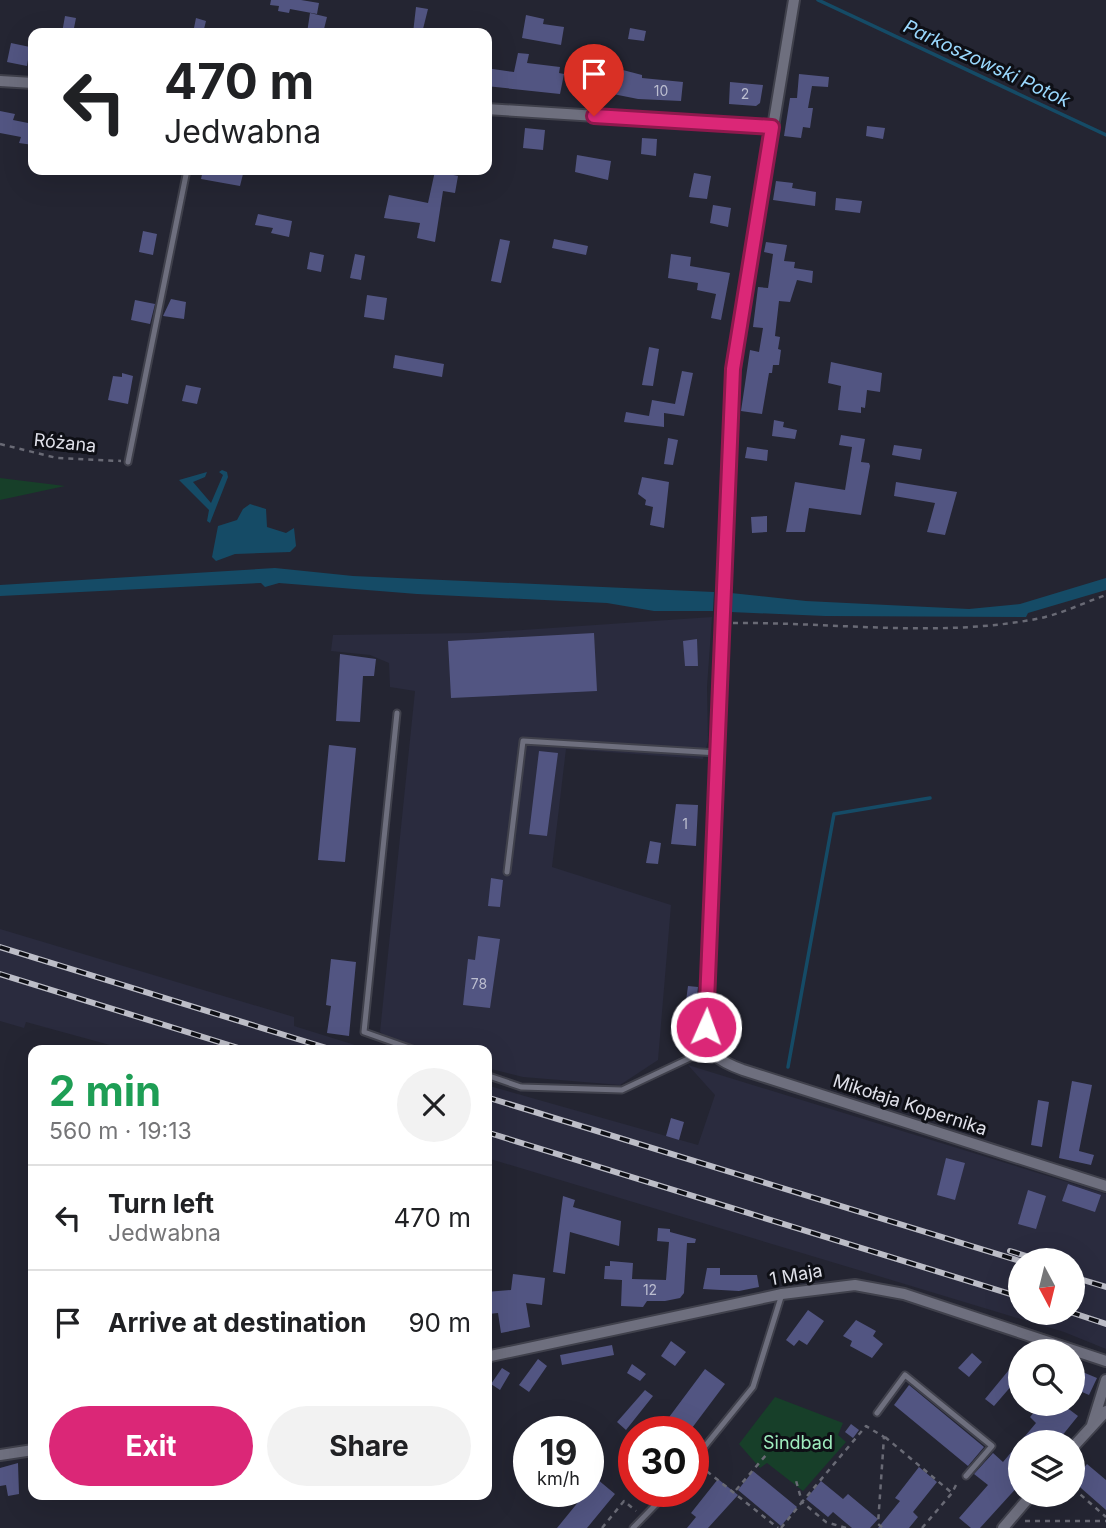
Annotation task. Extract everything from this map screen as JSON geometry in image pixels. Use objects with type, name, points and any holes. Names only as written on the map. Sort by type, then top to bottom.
[{"type":"street","points":[[709,1049],[706,1027],[733,369],[794,0]]},
{"type":"street","points":[[0,82],[28,83]]},
{"type":"street","points":[[492,109],[772,127]]},
{"type":"street","name":"Mikołaja Kopernika","points":[[709,1049],[724,1063],[743,1070],[1106,1185]]},
{"type":"street","name":"1 Maja","points":[[492,1356],[782,1294],[845,1285],[876,1287],[1068,1345],[1106,1360]]},
{"type":"street","points":[[1092,1425],[1106,1380]]},
{"type":"street","points":[[1085,1433],[1106,1411]]},
{"type":"street","points":[[0,1455],[28,1451]]},
{"type":"street","points":[[1003,1528],[1021,1507]]},
{"type":"lane","points":[[128,462],[186,175]]},
{"type":"lane","points":[[397,713],[364,1032],[401,1045]]},
{"type":"lane","points":[[507,872],[523,741],[718,753]]},
{"type":"lane","points":[[492,1077],[521,1087],[622,1090],[709,1049]]},
{"type":"lane","points":[[709,1441],[753,1387],[782,1294]]},
{"type":"lane","points":[[877,1413],[905,1375],[992,1446],[964,1475]]},
{"type":"lane","points":[[633,1528],[654,1507]]},
{"type":"path","name":"Różana","points":[[0,444],[57,458],[128,462]]},
{"type":"path","points":[[723,622],[932,628],[1005,624],[1039,619],[1106,595]]},
{"type":"path","points":[[709,1472],[780,1528],[866,1426],[884,1437],[953,1493]]},
{"type":"path","points":[[883,1528],[878,1524],[884,1437]]},
{"type":"path","points":[[735,1491],[766,1455]]},
{"type":"path","points":[[922,1528],[953,1493],[964,1475]]},
{"type":"path","points":[[795,1477],[802,1502],[826,1522],[846,1528]]},
{"type":"path","points":[[1085,1499],[1106,1519]]},
{"type":"path","points":[[602,1528],[624,1501],[644,1517]]},
{"type":"path","points":[[1021,1521],[1106,1519]]},
{"type":"shaded area","points":[[712,617],[707,687],[708,741],[703,759],[566,749],[552,867],[671,905],[658,1060],[620,1085],[523,1077],[492,1069],[492,1045],[413,1045],[380,1032],[415,691],[390,687],[389,663],[370,655],[331,651],[333,635],[477,633]]},
{"type":"shaded area","points":[[0,929],[294,1017],[294,1026],[355,1045],[110,1045],[26,1022],[24,1028],[0,1021]]},
{"type":"shaded area","points":[[688,1065],[1106,1194],[1106,1349],[1085,1339],[1041,1325],[1085,1325],[1085,1248],[1008,1248],[1008,1315],[492,1160],[492,1087],[698,1145],[715,1095]]},
{"type":"green space","points":[[0,478],[65,486],[0,500]]},
{"type":"green space","name":"Sindbad","points":[[775,1397],[843,1423],[838,1435],[846,1442],[803,1491],[767,1463],[760,1468],[739,1444]]},
{"type":"water","points":[[207,472],[205,477],[193,482],[211,503],[223,475],[219,472],[227,472],[228,477],[210,523],[207,521],[209,510],[179,480]]},
{"type":"water","points":[[250,504],[266,509],[267,527],[286,533],[294,528],[296,546],[290,552],[235,554],[216,561],[212,557],[218,526],[237,520],[243,509]]},
{"type":"water","points":[[275,568],[353,576],[714,592],[713,611],[654,611],[607,603],[417,594],[279,583],[265,587],[261,583],[0,596],[0,585]]},
{"type":"water","points":[[1106,578],[1106,590],[1028,613],[1026,617],[825,616],[731,612],[731,593],[806,601],[969,609],[1020,604]]},
{"type":"building","points":[[271,0],[319,3],[317,14],[290,9],[289,13],[278,11],[279,6],[270,5]]},
{"type":"building","points":[[416,7],[428,9],[423,28],[414,28]]},
{"type":"building","points":[[310,13],[327,17],[324,28],[308,28]]},
{"type":"building","points":[[526,15],[544,19],[543,24],[564,27],[561,45],[522,38]]},
{"type":"building","points":[[65,16],[76,18],[74,28],[63,28]]},
{"type":"building","points":[[196,18],[206,21],[204,28],[194,28]]},
{"type":"building","points":[[630,28],[646,31],[644,41],[628,39]]},
{"type":"building","points":[[11,43],[28,47],[27,66],[7,62]]},
{"type":"building","points":[[518,53],[529,54],[527,63],[560,67],[559,73],[564,74],[560,94],[492,87],[492,69],[514,72]]},
{"type":"building","points":[[619,69],[642,75],[642,78],[683,82],[681,101],[638,99],[608,93],[612,74],[618,75]]},
{"type":"building","points":[[799,74],[829,77],[828,87],[812,86],[808,108],[813,108],[810,128],[803,127],[801,138],[784,136],[790,98],[797,98]]},
{"type":"building","points":[[730,82],[763,85],[760,103],[756,106],[729,104]]},
{"type":"building","points":[[0,111],[15,114],[13,120],[28,123],[28,144],[19,143],[21,137],[0,133]]},
{"type":"building","points":[[867,126],[885,128],[883,139],[866,136]]},
{"type":"building","points":[[525,128],[545,130],[543,150],[523,148]]},
{"type":"building","points":[[642,138],[657,139],[656,156],[641,154]]},
{"type":"building","points":[[577,155],[611,161],[608,180],[575,172]]},
{"type":"building","points":[[694,173],[711,176],[707,199],[689,197]]},
{"type":"building","points":[[202,175],[243,175],[240,186],[201,179]]},
{"type":"building","points":[[434,175],[458,176],[455,193],[443,191],[435,242],[417,238],[420,223],[384,218],[389,195],[428,203]]},
{"type":"building","points":[[776,181],[793,183],[792,188],[816,192],[815,206],[773,200]]},
{"type":"building","points":[[836,198],[862,201],[860,213],[835,210]]},
{"type":"building","points":[[713,205],[731,208],[728,227],[710,223]]},
{"type":"building","points":[[258,214],[292,221],[289,237],[271,233],[273,228],[255,225]]},
{"type":"building","points":[[143,231],[157,234],[153,255],[139,252]]},
{"type":"building","points":[[500,239],[510,241],[501,283],[491,281]]},
{"type":"building","points":[[554,239],[588,246],[586,255],[552,248]]},
{"type":"building","points":[[766,242],[787,245],[784,261],[795,262],[794,268],[813,271],[812,283],[797,280],[790,302],[779,301],[775,336],[780,337],[779,365],[773,365],[772,373],[769,373],[762,414],[741,411],[750,350],[759,352],[763,328],[753,327],[758,287],[768,288],[773,254],[764,252]]},
{"type":"building","points":[[310,252],[324,255],[321,272],[307,269]]},
{"type":"building","points":[[355,254],[365,256],[361,280],[350,278]]},
{"type":"building","points":[[671,254],[691,257],[690,266],[730,273],[721,320],[711,318],[716,294],[697,290],[698,283],[668,278]]},
{"type":"building","points":[[367,295],[387,298],[384,320],[364,317]]},
{"type":"building","points":[[171,299],[186,302],[184,319],[163,316]]},
{"type":"building","points":[[135,300],[155,304],[150,324],[131,320]]},
{"type":"building","points":[[649,347],[659,349],[653,386],[642,385]]},
{"type":"building","points":[[395,355],[444,364],[442,377],[393,368]]},
{"type":"building","points":[[831,362],[882,373],[880,392],[867,390],[865,408],[861,407],[861,413],[838,410],[841,386],[828,383]]},
{"type":"building","points":[[682,371],[693,373],[684,416],[664,413],[664,427],[624,422],[626,412],[649,416],[652,400],[675,404]]},
{"type":"building","points":[[122,373],[133,376],[128,404],[108,400],[113,376],[122,377]]},
{"type":"building","points":[[186,385],[201,388],[197,404],[182,401]]},
{"type":"building","points":[[774,420],[784,422],[783,427],[797,430],[795,439],[772,436]]},
{"type":"building","points":[[841,435],[865,439],[861,462],[869,463],[870,466],[861,515],[809,508],[805,532],[786,532],[795,482],[845,490],[852,447],[839,445]]},
{"type":"building","points":[[668,438],[678,440],[673,465],[664,464]]},
{"type":"building","points":[[894,445],[922,449],[920,460],[892,455]]},
{"type":"building","points":[[747,447],[768,450],[767,461],[745,458]]},
{"type":"building","points":[[642,477],[669,482],[664,528],[650,525],[653,507],[645,505],[646,500],[638,494]]},
{"type":"building","points":[[896,482],[957,492],[945,535],[927,532],[935,503],[894,496]]},
{"type":"building","points":[[767,516],[767,532],[752,533],[751,517]]},
{"type":"building","points":[[594,633],[597,691],[451,698],[448,641]]},
{"type":"building","points":[[697,639],[698,666],[685,666],[683,641]]},
{"type":"building","points":[[340,654],[376,659],[374,676],[363,676],[360,722],[336,721]]},
{"type":"building","points":[[329,745],[356,748],[345,862],[318,860]]},
{"type":"building","points":[[539,751],[558,753],[547,836],[529,834]]},
{"type":"building","points":[[676,804],[698,805],[696,846],[671,844]]},
{"type":"building","points":[[650,841],[661,843],[658,864],[646,863]]},
{"type":"building","points":[[491,878],[503,880],[500,907],[488,906]]},
{"type":"building","points":[[478,936],[500,939],[490,1008],[463,1005],[468,959],[475,960]]},
{"type":"building","points":[[331,959],[356,962],[349,1036],[327,1033],[331,1006],[326,1005]]},
{"type":"building","points":[[688,986],[698,987],[693,1032],[682,1031]]},
{"type":"building","points":[[1072,1081],[1092,1085],[1079,1151],[1094,1155],[1091,1165],[1059,1158]]},
{"type":"building","points":[[1038,1100],[1049,1102],[1042,1147],[1031,1145]]},
{"type":"building","points":[[671,1118],[684,1122],[679,1140],[666,1136]]},
{"type":"building","points":[[946,1158],[965,1163],[955,1200],[937,1195]]},
{"type":"building","points":[[1068,1184],[1101,1195],[1095,1212],[1062,1201]]},
{"type":"building","points":[[1028,1190],[1046,1196],[1036,1229],[1018,1224]]},
{"type":"building","points":[[563,1196],[575,1200],[573,1207],[621,1221],[619,1246],[570,1232],[565,1274],[553,1272]]},
{"type":"building","points":[[658,1228],[670,1229],[670,1232],[696,1239],[695,1243],[687,1243],[684,1293],[680,1298],[647,1301],[643,1307],[621,1306],[622,1280],[604,1279],[605,1266],[610,1266],[610,1261],[633,1263],[632,1279],[666,1280],[669,1242],[657,1241]]},
{"type":"building","points":[[707,1268],[720,1268],[720,1275],[757,1275],[759,1287],[739,1291],[703,1289]]},
{"type":"building","points":[[513,1274],[545,1278],[542,1305],[526,1303],[530,1327],[501,1333],[498,1313],[492,1314],[492,1292],[511,1290]]},
{"type":"building","points":[[808,1310],[824,1321],[807,1345],[799,1340],[794,1346],[786,1340]]},
{"type":"building","points":[[856,1320],[876,1331],[873,1336],[883,1344],[872,1358],[850,1346],[852,1341],[843,1336]]},
{"type":"building","points":[[671,1341],[686,1352],[675,1366],[661,1356]]},
{"type":"building","points":[[612,1345],[614,1355],[562,1365],[560,1355]]},
{"type":"building","points":[[972,1353],[982,1362],[969,1377],[958,1368]]},
{"type":"building","points":[[538,1359],[547,1366],[529,1392],[519,1385]]},
{"type":"building","points":[[632,1364],[646,1374],[640,1381],[627,1373]]},
{"type":"building","points":[[502,1368],[510,1373],[500,1390],[492,1383]]},
{"type":"building","points":[[705,1369],[725,1384],[701,1416],[670,1416]]},
{"type":"building","points":[[1008,1371],[1008,1390],[994,1406],[985,1399]]},
{"type":"building","points":[[1085,1373],[1097,1378],[1089,1395],[1085,1393]]},
{"type":"building","points":[[909,1385],[984,1447],[968,1466],[894,1405]]},
{"type":"building","points":[[645,1390],[653,1396],[637,1416],[622,1416]]},
{"type":"building","points":[[1078,1416],[1067,1430],[1030,1430],[1036,1423],[1030,1417]]},
{"type":"building","points":[[851,1424],[859,1430],[853,1438],[845,1432]]},
{"type":"building","points":[[993,1453],[1003,1462],[1008,1456],[1008,1497],[980,1528],[971,1528],[959,1518],[988,1485],[974,1474]]},
{"type":"building","points":[[18,1463],[19,1494],[8,1496],[6,1485],[0,1486],[0,1468]]},
{"type":"building","points":[[1087,1464],[1106,1480],[1106,1510],[1085,1492]]},
{"type":"building","points":[[919,1467],[937,1482],[913,1512],[918,1517],[909,1528],[878,1528],[900,1501],[895,1498]]},
{"type":"building","points":[[753,1471],[797,1507],[781,1526],[738,1490]]},
{"type":"building","points":[[718,1479],[738,1495],[708,1528],[687,1528],[696,1517],[691,1513],[696,1507],[709,1507],[709,1490]]},
{"type":"building","points":[[821,1481],[843,1499],[848,1494],[878,1519],[870,1528],[852,1528],[833,1512],[828,1517],[806,1499]]},
{"type":"building","points":[[604,1485],[615,1494],[587,1528],[557,1528],[574,1507],[604,1507]]},
{"type":"waterway","name":"Parkoszowski Potok","points":[[818,0],[1106,135]]},
{"type":"waterway","points":[[788,1067],[834,814],[930,798]]},
{"type":"railway","points":[[0,947],[317,1045]]},
{"type":"railway","points":[[0,974],[229,1045]]},
{"type":"railway","points":[[492,1099],[1008,1257]]},
{"type":"railway","points":[[492,1134],[1008,1293]]},
{"type":"railway","points":[[1085,1281],[1106,1287]]},
{"type":"railway","points":[[1085,1317],[1106,1324]]},
{"type":"route","points":[[594,116],[772,127],[733,369],[706,1027]]}]
